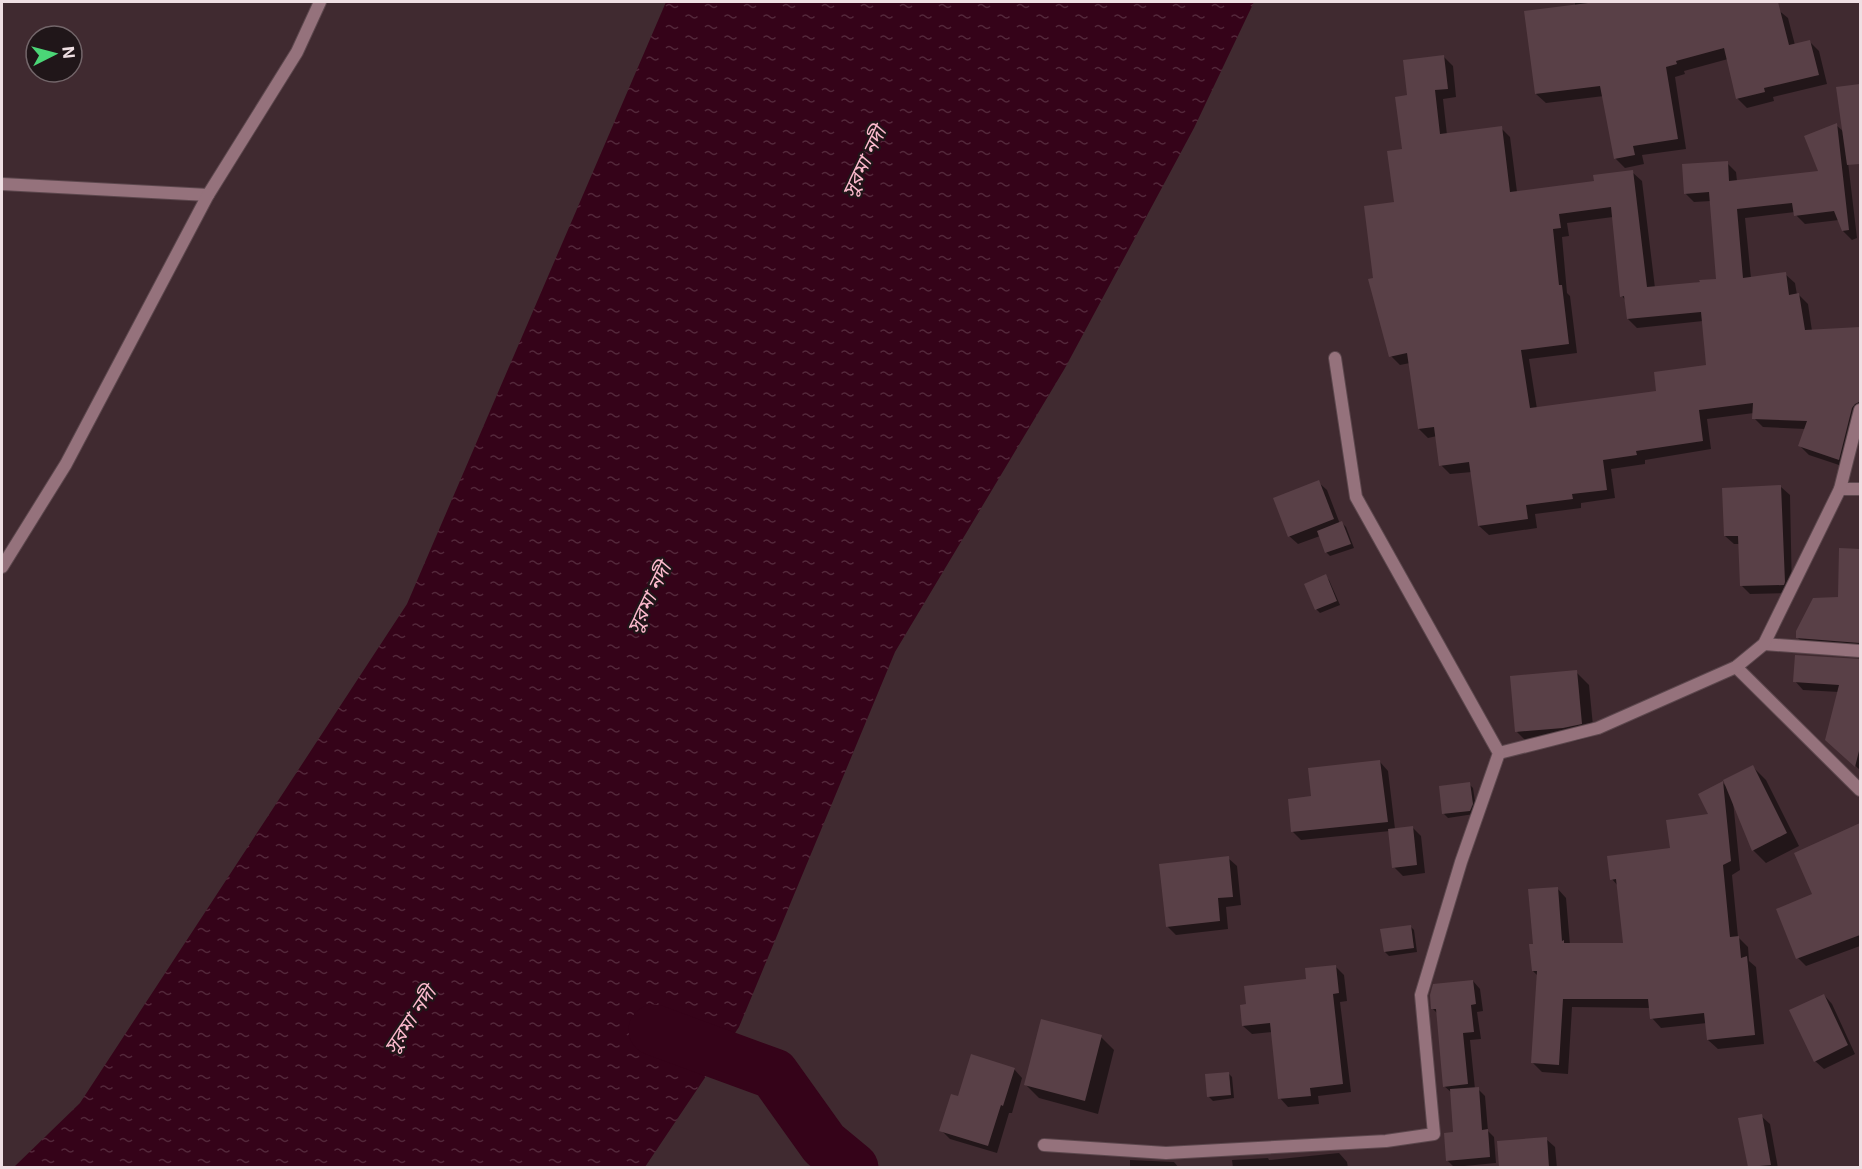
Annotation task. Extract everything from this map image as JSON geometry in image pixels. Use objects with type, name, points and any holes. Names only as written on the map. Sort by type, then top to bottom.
[{"type":"street","points":[[2,567],[66,464],[208,195],[297,52],[320,2]]},
{"type":"street","points":[[2,184],[208,195]]},
{"type":"street","points":[[1044,1145],[1166,1153],[1386,1142],[1434,1134],[1421,995],[1461,862],[1499,753],[1356,497],[1335,358]]},
{"type":"street","points":[[1499,753],[1598,728],[1736,667],[1764,644],[1840,489],[1860,410]]},
{"type":"street","points":[[1840,489],[1860,489]]},
{"type":"street","points":[[1764,644],[1860,651]]},
{"type":"street","points":[[1736,667],[1860,790]]},
{"type":"water","name":"সুরমা নদী","points":[[666,2],[1254,2],[1194,128],[1065,368],[895,652],[739,1027],[645,1167],[14,1167],[80,1103],[407,604]]},
{"type":"building","points":[[1596,2],[1778,2],[1789,45],[1810,40],[1819,75],[1764,88],[1765,92],[1736,99],[1724,48],[1676,61],[1677,64],[1666,67],[1678,139],[1633,146],[1635,155],[1614,159],[1600,86],[1535,94],[1524,11]]},
{"type":"building","points":[[1444,55],[1448,89],[1435,90],[1440,134],[1502,126],[1510,192],[1594,181],[1593,175],[1633,170],[1647,287],[1716,279],[1709,192],[1684,194],[1682,164],[1728,161],[1729,181],[1818,171],[1804,136],[1837,123],[1849,230],[1842,231],[1834,211],[1794,216],[1792,203],[1737,209],[1743,278],[1786,272],[1789,295],[1799,293],[1805,330],[1860,327],[1860,398],[1852,408],[1839,460],[1798,446],[1807,421],[1752,419],[1753,403],[1699,410],[1703,441],[1636,451],[1637,455],[1603,460],[1607,490],[1572,494],[1573,499],[1526,505],[1528,519],[1478,526],[1469,462],[1439,466],[1434,427],[1418,429],[1407,353],[1389,357],[1368,279],[1373,278],[1364,206],[1394,202],[1387,151],[1402,149],[1395,97],[1407,95],[1403,60]],"holes":[[[1611,207],[1620,297],[1624,296],[1627,319],[1701,312],[1706,365],[1654,372],[1656,391],[1530,408],[1521,350],[1569,344],[1553,229],[1561,228],[1559,214]]]},
{"type":"building","points":[[1860,84],[1860,164],[1847,165],[1836,87]]},
{"type":"building","points":[[1319,480],[1334,519],[1288,537],[1273,498]]},
{"type":"building","points":[[1781,485],[1784,585],[1740,586],[1738,536],[1724,536],[1722,488]]},
{"type":"building","points":[[1342,521],[1351,544],[1325,553],[1317,531]]},
{"type":"building","points":[[1839,548],[1860,549],[1860,643],[1796,638],[1796,631],[1813,598],[1838,597]]},
{"type":"building","points":[[1326,574],[1337,601],[1315,610],[1304,584]]},
{"type":"building","points":[[1795,655],[1860,659],[1860,747],[1855,767],[1825,740],[1839,685],[1793,682]]},
{"type":"building","points":[[1577,670],[1582,724],[1515,732],[1510,676]]},
{"type":"building","points":[[1380,760],[1388,822],[1291,832],[1288,799],[1311,796],[1308,768]]},
{"type":"building","points":[[1753,765],[1787,833],[1752,851],[1723,780]]},
{"type":"building","points":[[1723,781],[1731,861],[1723,865],[1730,937],[1739,936],[1741,958],[1747,956],[1755,1035],[1707,1040],[1704,1013],[1650,1019],[1648,999],[1563,999],[1559,1065],[1531,1063],[1537,971],[1532,971],[1529,944],[1533,944],[1528,889],[1558,887],[1564,943],[1623,943],[1616,879],[1610,880],[1607,856],[1670,848],[1666,820],[1708,814],[1698,794]]},
{"type":"building","points":[[1470,782],[1473,804],[1470,811],[1442,814],[1439,786]]},
{"type":"building","points":[[1860,823],[1860,935],[1796,959],[1776,909],[1812,894],[1794,853]]},
{"type":"building","points":[[1413,826],[1417,865],[1392,868],[1388,829]]},
{"type":"building","points":[[1229,856],[1233,897],[1218,898],[1220,921],[1166,927],[1159,864]]},
{"type":"building","points":[[1411,925],[1414,948],[1384,952],[1380,929]]},
{"type":"building","points":[[1336,965],[1339,993],[1333,994],[1343,1084],[1310,1088],[1311,1096],[1278,1099],[1270,1023],[1242,1026],[1240,1005],[1246,1004],[1244,986],[1306,979],[1305,968]]},
{"type":"building","points":[[1473,980],[1476,1004],[1471,1005],[1474,1032],[1463,1033],[1468,1084],[1443,1087],[1436,1009],[1431,1009],[1430,995],[1433,984]]},
{"type":"building","points":[[1824,994],[1848,1045],[1814,1062],[1789,1010]]},
{"type":"building","points":[[1041,1019],[1102,1035],[1085,1101],[1024,1085]]},
{"type":"building","points":[[971,1054],[1015,1068],[988,1146],[939,1131],[951,1094],[958,1096]]},
{"type":"building","points":[[1229,1072],[1231,1095],[1207,1097],[1205,1074]]},
{"type":"building","points":[[1479,1087],[1482,1130],[1488,1129],[1490,1157],[1446,1161],[1444,1133],[1453,1132],[1450,1089]]},
{"type":"building","points":[[1762,1114],[1771,1165],[1748,1167],[1738,1118]]},
{"type":"building","points":[[1547,1137],[1549,1167],[1499,1167],[1497,1141]]},
{"type":"waterway","points":[[654,1030],[774,1074],[824,1144],[853,1168]]}]
